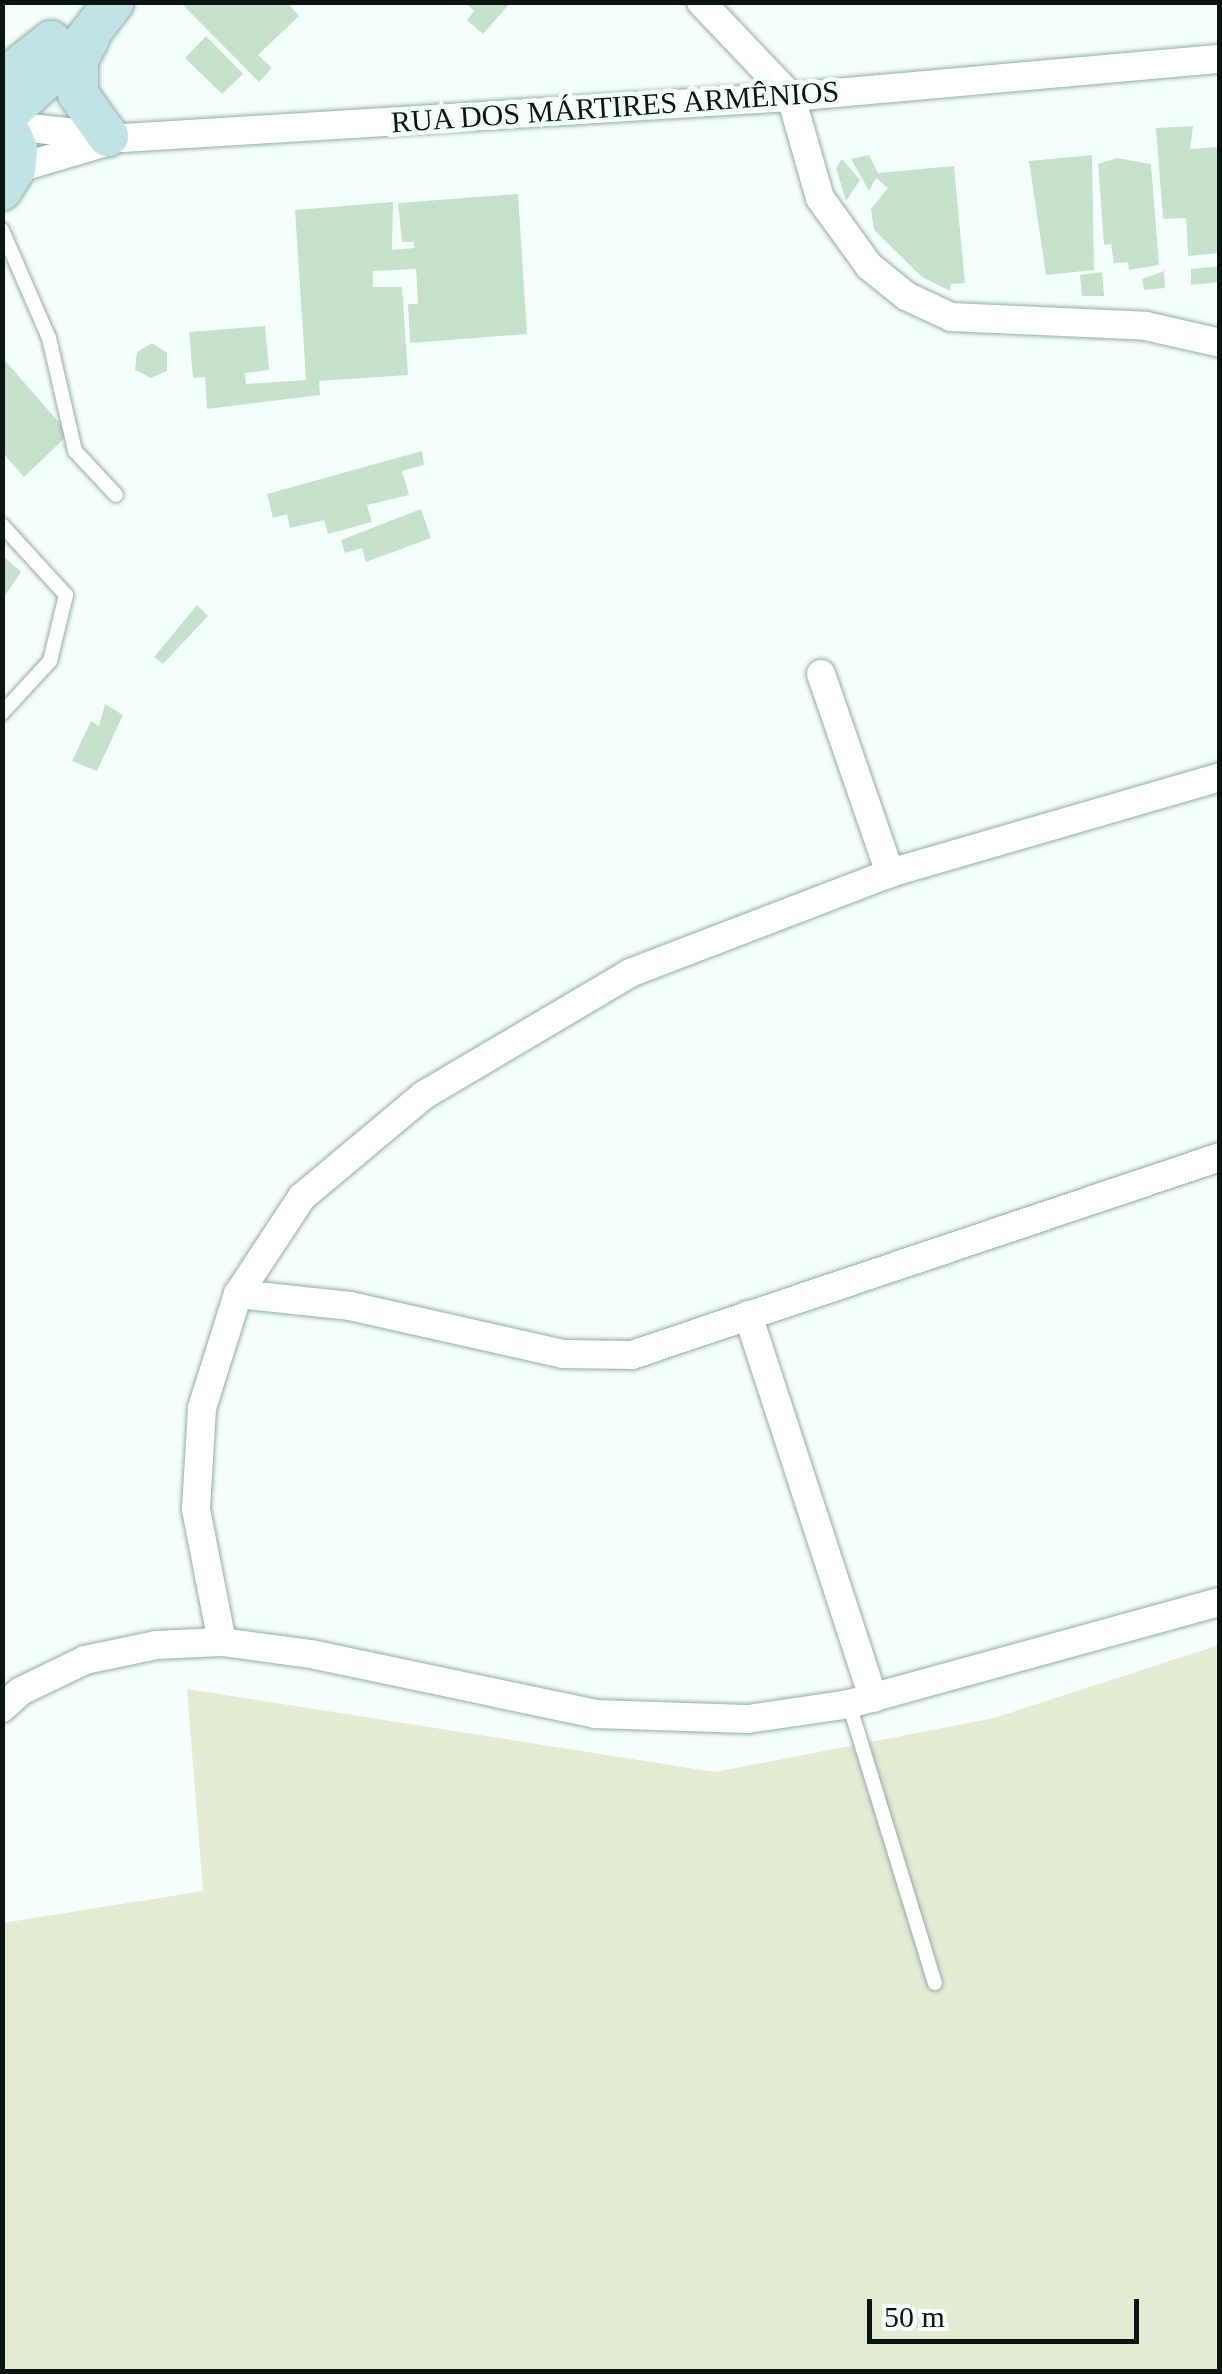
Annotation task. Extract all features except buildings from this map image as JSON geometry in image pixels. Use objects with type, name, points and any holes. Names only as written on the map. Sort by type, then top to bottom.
[{"type":"street","points":[[701,2],[791,97],[820,198],[869,266],[906,296],[951,317],[1146,326],[1220,343]]},
{"type":"street","points":[[101,18],[78,60],[78,94],[116,137],[9,179],[5,110],[101,18]]},
{"type":"street","name":"RUA DOS MÁRTIRES ARMÊNIOS","points":[[5,110],[116,137],[791,97],[1220,59]]},
{"type":"street","points":[[821,674],[890,873]]},
{"type":"street","points":[[222,1642],[203,1556],[194,1462],[211,1373],[238,1294],[302,1197],[424,1095],[630,973],[890,873],[1220,777]]},
{"type":"street","points":[[238,1294],[350,1306],[603,1358],[669,1346],[748,1315],[1220,1156]]},
{"type":"street","points":[[748,1315],[861,1701]]},
{"type":"street","points":[[2,1708],[21,1691],[85,1660],[156,1645],[222,1642],[311,1654],[595,1714],[748,1719],[861,1701],[1220,1602]]},
{"type":"lane","points":[[2,230],[48,338],[75,451],[116,495]]},
{"type":"lane","points":[[2,525],[66,596],[50,661],[2,713]]},
{"type":"lane","points":[[861,1701],[934,1982]]},
{"type":"green space","points":[[1219,1645],[1219,2371],[5,2371],[2,1923],[203,1891],[187,1689],[715,1772],[994,1718]]}]
